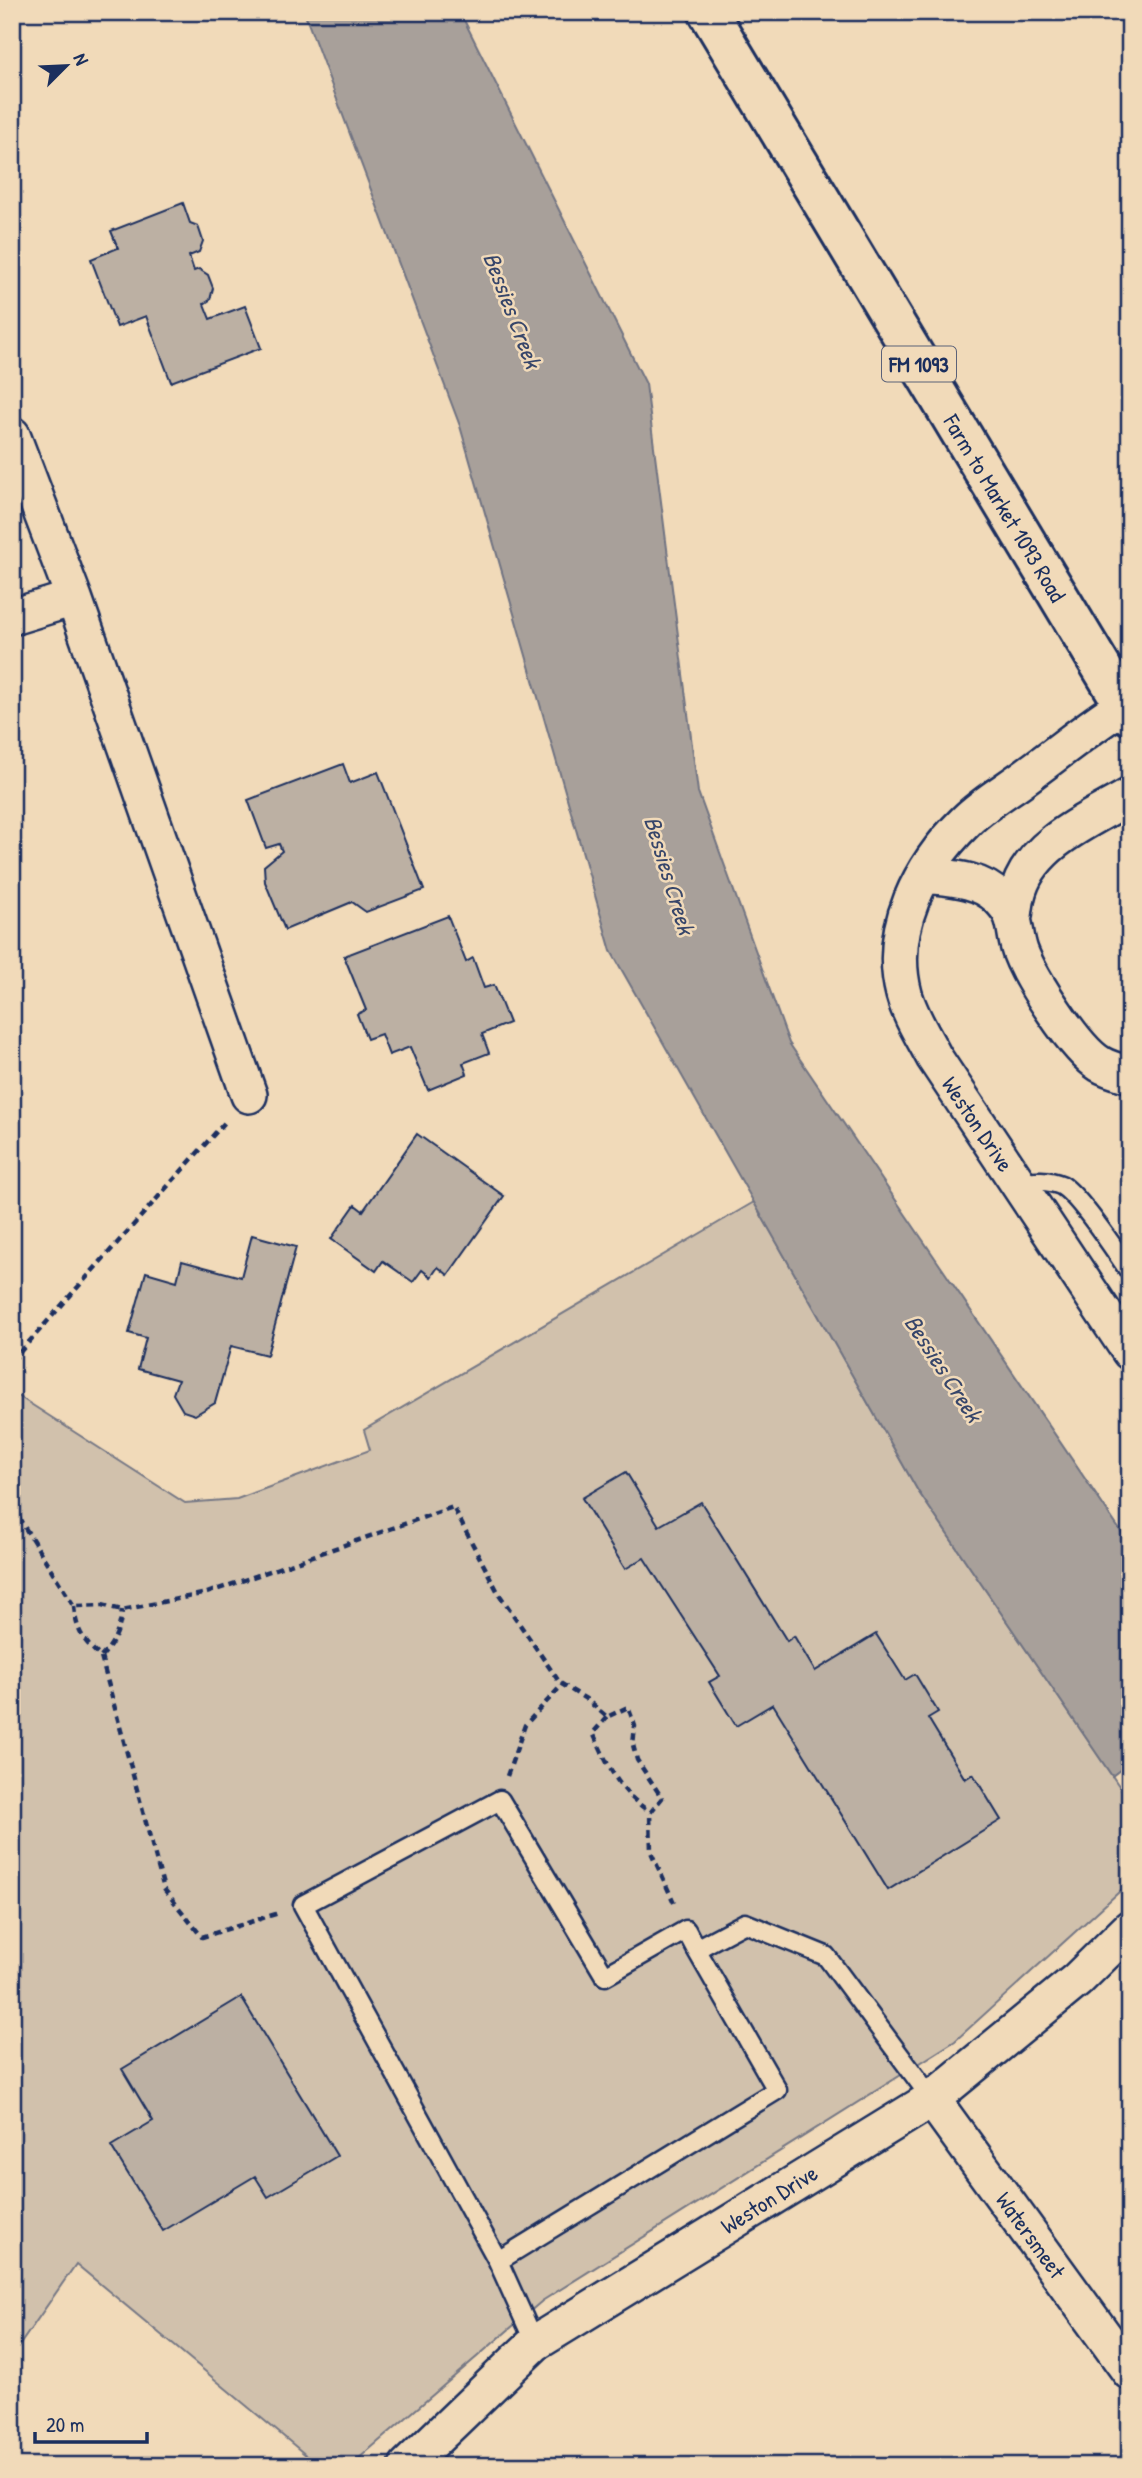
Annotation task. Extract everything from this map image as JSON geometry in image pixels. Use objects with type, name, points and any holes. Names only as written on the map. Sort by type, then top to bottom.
[{"type":"main road","name":"Farm to Market 1093 Road","points":[[708,12],[1128,707]]},
{"type":"street","points":[[12,435],[74,598],[249,1096]]},
{"type":"street","points":[[12,617],[74,598]]},
{"type":"street","name":"Weston Drive","points":[[1128,707],[968,819],[940,848],[911,900],[901,936],[900,959],[904,994],[915,1022],[934,1057],[1130,1352]]},
{"type":"street","points":[[1130,796],[1057,840],[1031,865],[1019,888],[1014,916],[1020,951],[1077,1044],[1100,1064],[1130,1075]]},
{"type":"street","points":[[924,875],[970,880],[997,896],[1014,916]]},
{"type":"street","name":"Weston Drive","points":[[407,2466],[535,2343],[932,2099],[1077,1980],[1130,1928]]},
{"type":"street","name":"Watersmeet","points":[[932,2099],[1130,2372]]},
{"type":"lane","points":[[1017,1182],[1044,1181],[1063,1186],[1103,1231],[1130,1272]]},
{"type":"lane","points":[[498,2261],[777,2090],[686,1930],[605,1976],[500,1800],[303,1905],[498,2261],[535,2343]]},
{"type":"lane","points":[[696,1949],[745,1923],[826,1956],[932,2099]]},
{"type":"path","points":[[12,1361],[249,1096]]},
{"type":"path","points":[[12,1507],[74,1606],[75,1625],[88,1645],[101,1657],[164,1889],[201,1937],[303,1905]]},
{"type":"path","points":[[74,1606],[102,1605],[122,1610],[207,1593],[453,1507],[499,1594],[563,1684],[607,1717]]},
{"type":"path","points":[[101,1657],[112,1646],[120,1628],[122,1610]]},
{"type":"path","points":[[500,1800],[525,1725],[563,1684]]},
{"type":"path","points":[[650,1812],[619,1786],[593,1733],[607,1717],[628,1707],[635,1726],[633,1745],[637,1760],[663,1798],[650,1812],[651,1852],[686,1930]]},
{"type":"shaded area","points":[[754,1202],[918,1491],[1130,1802],[1130,1882],[955,2041],[542,2301],[350,2466],[319,2466],[76,2264],[12,2356],[12,1392],[185,1503],[237,1499],[370,1450],[364,1430]]},
{"type":"water","name":"Bessies Creek","points":[[304,12],[460,12],[646,384],[698,792],[789,1043],[1130,1545],[1130,1762],[1112,1776],[918,1491],[611,951],[460,426]]},
{"type":"building","points":[[183,203],[190,223],[198,226],[203,241],[199,252],[189,256],[194,271],[199,269],[208,275],[213,288],[210,300],[204,304],[210,319],[245,306],[261,348],[171,382],[146,316],[117,327],[91,259],[118,248],[111,231]]},
{"type":"building","points":[[343,764],[350,783],[378,772],[424,890],[366,912],[352,902],[285,930],[265,882],[264,866],[282,851],[279,844],[266,848],[248,800]]},
{"type":"building","points":[[448,916],[466,962],[473,958],[484,988],[494,985],[509,1023],[482,1034],[489,1053],[463,1063],[467,1074],[428,1090],[410,1047],[389,1055],[381,1034],[367,1039],[357,1014],[366,1010],[344,956]]},
{"type":"building","points":[[417,1134],[504,1196],[448,1275],[438,1267],[431,1277],[422,1270],[413,1282],[383,1261],[376,1271],[331,1239],[355,1205],[363,1211]]},
{"type":"building","points":[[252,1235],[296,1247],[267,1355],[231,1346],[215,1403],[195,1415],[183,1411],[173,1394],[178,1380],[138,1369],[146,1338],[129,1333],[146,1272],[177,1281],[182,1261],[241,1277]]},
{"type":"building","points":[[626,1472],[659,1526],[701,1502],[787,1641],[794,1636],[815,1671],[876,1634],[905,1680],[915,1674],[938,1712],[928,1718],[965,1779],[973,1774],[1001,1820],[888,1890],[773,1704],[736,1726],[709,1682],[720,1676],[644,1558],[625,1569],[582,1498]]},
{"type":"building","points":[[241,1997],[337,2156],[268,2197],[255,2176],[163,2231],[111,2146],[153,2121],[122,2069]]}]
